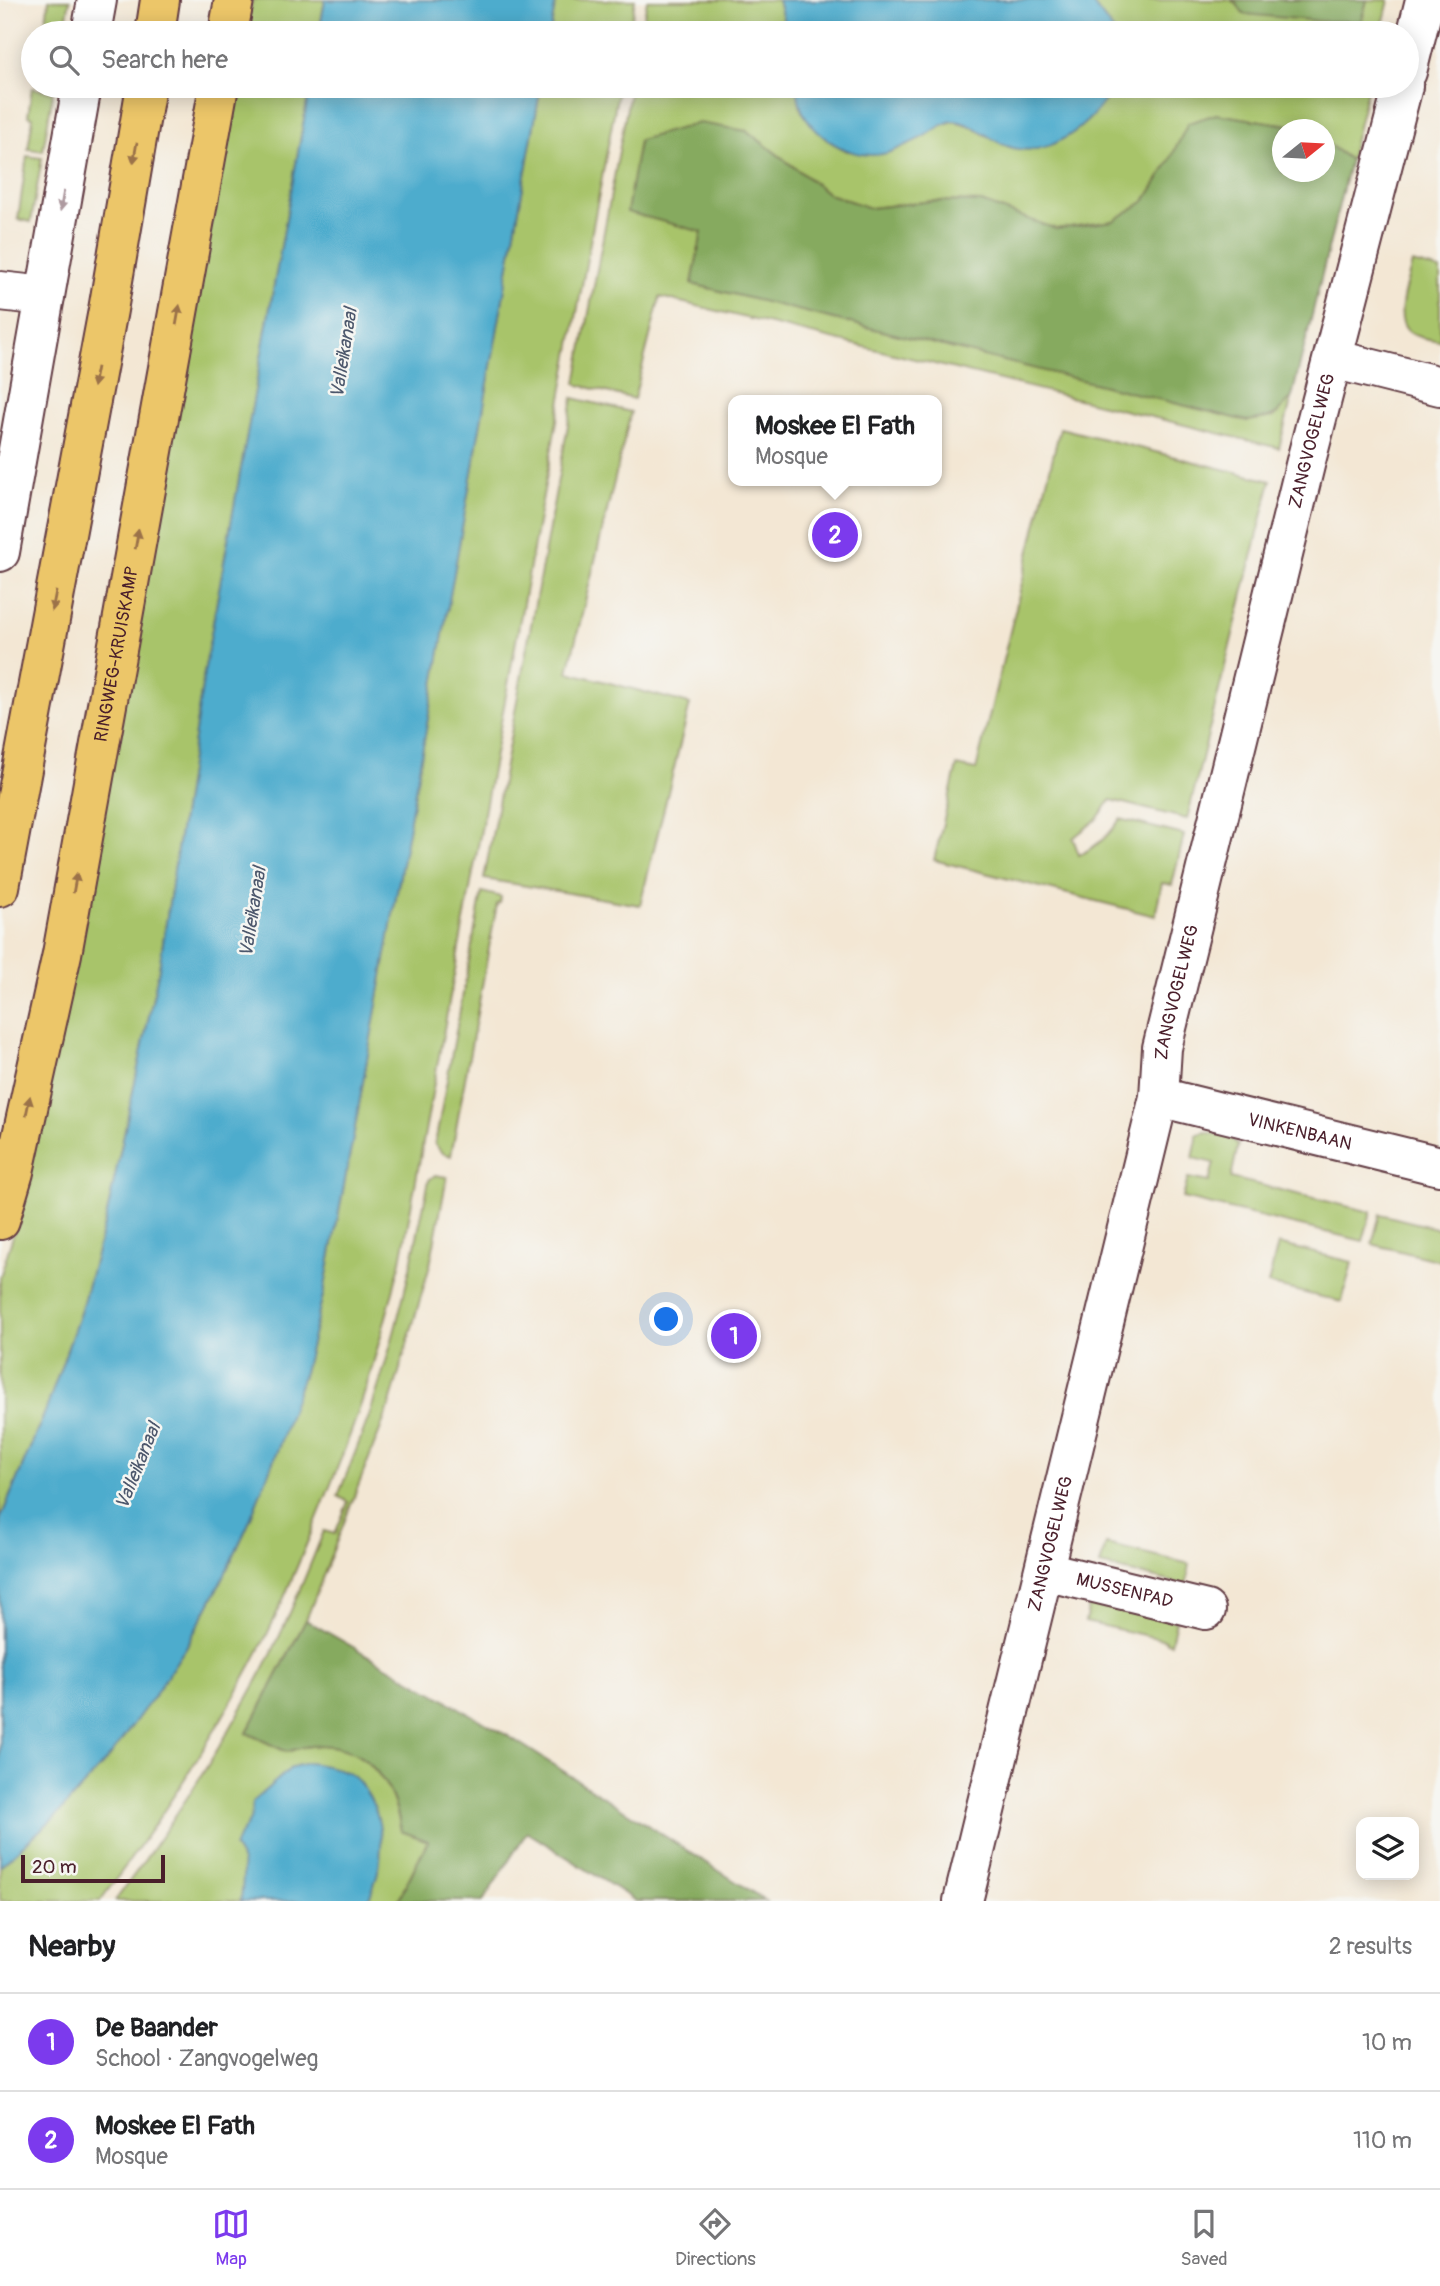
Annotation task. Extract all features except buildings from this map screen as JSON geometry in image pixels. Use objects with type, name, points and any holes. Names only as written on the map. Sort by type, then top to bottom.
[{"type":"main road","points":[[157,21],[160,0]]},
{"type":"main road","points":[[230,21],[234,0]]},
{"type":"main road","points":[[0,887],[108,310],[144,98]]},
{"type":"main road","name":"RINGWEG-KRUISKAMP","points":[[0,1220],[14,1172],[62,954],[217,98]]},
{"type":"street","points":[[93,21],[97,0]]},
{"type":"street","points":[[1419,24],[1425,0]]},
{"type":"street","points":[[0,552],[80,98]]},
{"type":"street","name":"ZANGVOGELWEG","points":[[962,1901],[1159,1097],[1163,1048],[1307,461],[1400,98]]},
{"type":"street","points":[[0,290],[45,296]]},
{"type":"street","points":[[1333,359],[1440,386]]},
{"type":"street","name":"VINKENBAAN","points":[[1159,1097],[1440,1166]]},
{"type":"street","name":"MUSSENPAD","points":[[1045,1571],[1206,1610]]},
{"type":"green space","points":[[49,0],[70,0],[66,21],[46,21]]},
{"type":"green space","points":[[252,0],[325,0],[321,21],[248,21]]},
{"type":"green space","points":[[556,0],[635,0],[631,21],[552,21]]},
{"type":"green space","points":[[647,0],[778,0],[784,21],[643,21]]},
{"type":"green space","points":[[1090,0],[1231,0],[1240,7],[1362,21],[1106,21]]},
{"type":"green space","points":[[1231,0],[1367,0],[1361,21],[1320,21],[1244,14]]},
{"type":"green space","points":[[1367,0],[1389,0],[1384,21],[1362,21]]},
{"type":"green space","points":[[31,98],[52,98],[43,151],[28,149],[33,117],[28,116]]},
{"type":"green space","points":[[235,98],[308,98],[204,673],[159,969],[107,1214],[81,1310],[46,1410],[0,1520],[0,1277],[17,1223]]},
{"type":"green space","points":[[539,98],[617,98],[401,1261],[366,1386],[348,1439],[288,1589],[260,1649],[199,1756],[100,1901],[0,1901],[0,1866],[57,1815],[109,1757],[156,1693],[188,1644],[247,1527],[304,1372],[324,1291]]},
{"type":"green space","points":[[629,98],[799,98],[801,110],[827,140],[847,151],[891,152],[953,121],[968,125],[985,135],[1104,102],[1106,98],[1365,98],[1350,160],[1335,149],[1335,119],[1272,119],[1272,123],[1216,114],[1168,164],[1145,201],[1113,221],[1056,229],[981,202],[933,201],[870,208],[829,194],[747,131],[702,232],[692,284],[1247,421],[1274,417],[1292,397],[1279,448],[660,297],[634,399],[576,383]]},
{"type":"green space","points":[[1216,114],[1272,123],[1272,182],[1335,182],[1335,149],[1350,160],[1292,397],[1268,417],[1247,421],[692,284],[702,232],[627,212],[639,140],[699,123],[747,131],[829,194],[870,208],[933,201],[981,202],[1056,229],[1113,221],[1145,201],[1168,164],[1188,123]]},
{"type":"green space","points":[[27,156],[42,158],[31,222],[18,219]]},
{"type":"green space","points":[[1412,263],[1440,270],[1440,341],[1415,335],[1404,325],[1403,299]]},
{"type":"green space","points":[[573,398],[631,412],[568,672],[690,704],[640,905],[484,879]]},
{"type":"green space","points":[[1060,428],[1271,481],[1187,819],[1111,800],[1097,819],[1073,838],[1079,855],[1102,840],[1120,819],[1184,835],[1172,885],[1162,883],[1155,916],[934,860],[957,766],[976,770]]},
{"type":"green space","points":[[482,892],[501,897],[500,903],[497,904],[451,1156],[442,1153],[435,1144]]},
{"type":"green space","points":[[1205,1132],[1229,1136],[1238,1145],[1231,1178],[1371,1212],[1363,1241],[1183,1198],[1188,1178],[1209,1182],[1214,1163],[1193,1158],[1196,1135]]},
{"type":"green space","points":[[435,1175],[447,1177],[430,1265],[389,1407],[306,1620],[247,1733],[286,1752],[309,1746],[330,1746],[348,1751],[364,1760],[388,1789],[401,1831],[428,1840],[398,1901],[115,1901],[194,1787],[248,1698],[296,1600],[324,1531],[335,1534],[348,1502],[338,1496],[380,1382],[429,1180]]},
{"type":"green space","points":[[1380,1214],[1440,1229],[1440,1261],[1372,1244]]},
{"type":"green space","points":[[1278,1244],[1352,1262],[1342,1302],[1268,1284]]},
{"type":"green space","points":[[1106,1544],[1190,1564],[1186,1585],[1100,1565]]},
{"type":"green space","points":[[1090,1601],[1176,1621],[1171,1643],[1085,1622]]},
{"type":"green space","points":[[306,1620],[510,1737],[766,1901],[636,1901],[527,1832],[483,1901],[398,1901],[428,1841],[401,1831],[389,1790],[378,1773],[348,1750],[330,1746],[309,1746],[287,1752],[247,1733]]},
{"type":"water","points":[[325,0],[556,0],[552,21],[321,21]]},
{"type":"water","points":[[778,0],[1090,0],[1106,21],[784,21]]},
{"type":"water","name":"Valleikanaal","points":[[308,98],[539,98],[355,1127],[324,1291],[304,1372],[247,1527],[188,1644],[110,1756],[57,1815],[0,1866],[0,1520],[46,1410],[81,1310],[107,1214],[159,969],[204,673]]},
{"type":"water","points":[[1106,98],[1094,114],[1067,137],[1036,149],[1019,149],[1002,144],[967,124],[954,121],[893,151],[867,155],[841,148],[819,133],[810,123],[799,99]]},
{"type":"water","points":[[308,1763],[335,1768],[355,1777],[372,1803],[381,1845],[378,1873],[368,1901],[241,1901],[243,1866],[234,1848],[251,1817],[252,1802],[292,1767]]},
{"type":"place","name":"Moskee El Fath","points":[[835,535]]},
{"type":"place","name":"De Baander","points":[[734,1336]]}]
